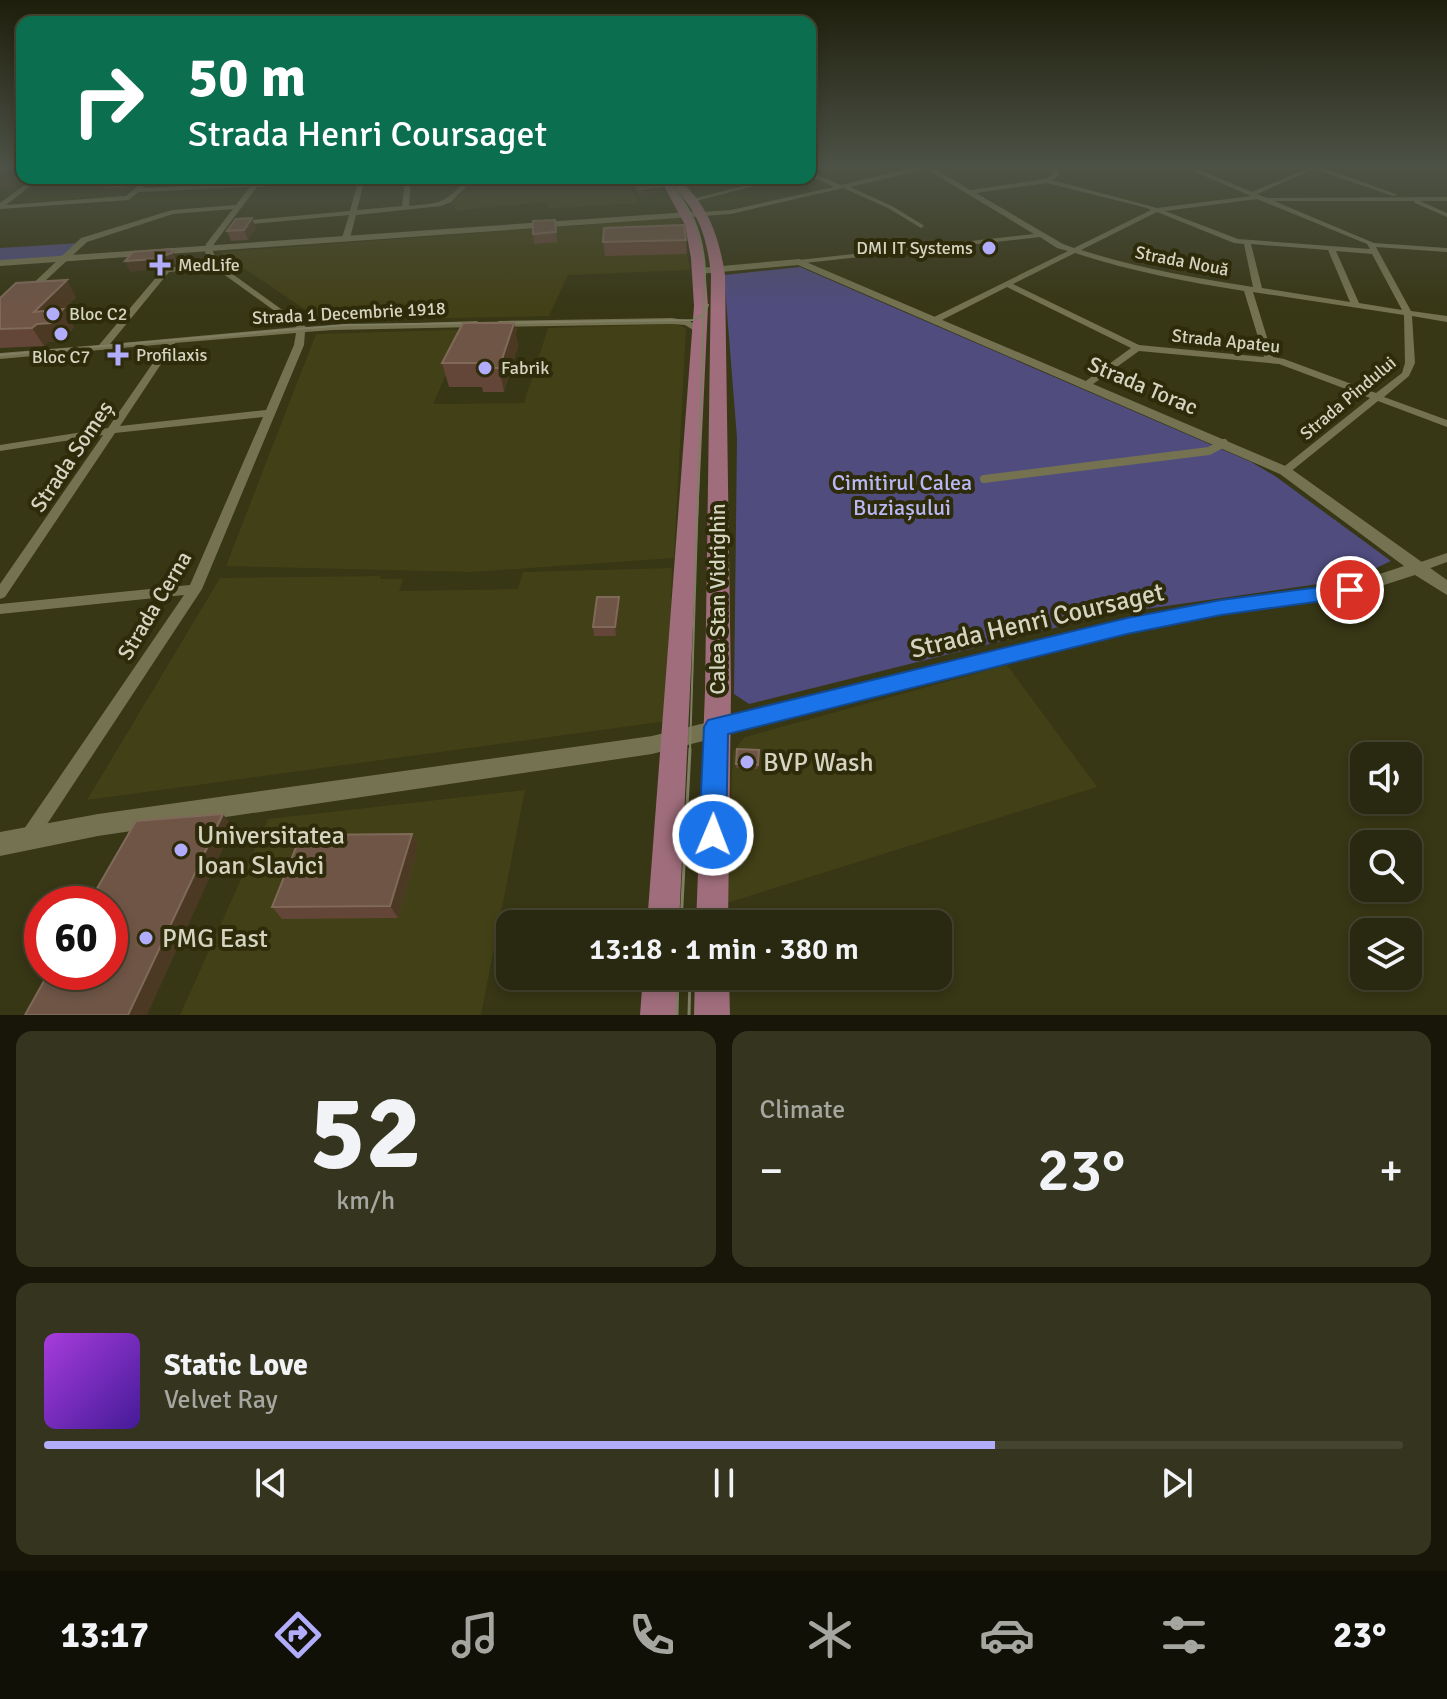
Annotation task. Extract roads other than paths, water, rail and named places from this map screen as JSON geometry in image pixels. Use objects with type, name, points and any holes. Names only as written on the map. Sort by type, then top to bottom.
[{"type":"main road","points":[[703,214],[717,269],[707,326]]},
{"type":"main road","points":[[686,215],[707,326]]},
{"type":"main road","name":"Calea Stan Vidrighin","points":[[707,326],[716,727],[712,910]]},
{"type":"main road","name":"Calea Stan Vidrighin","points":[[664,910],[707,326]]},
{"type":"main road","points":[[658,1015],[659,990]]},
{"type":"main road","points":[[712,990],[712,1015]]},
{"type":"street","points":[[22,297],[84,240],[171,212]]},
{"type":"street","points":[[208,248],[235,212]]},
{"type":"street","points":[[225,224],[358,212]]},
{"type":"street","points":[[0,263],[726,212]]},
{"type":"street","points":[[899,212],[921,226]]},
{"type":"street","name":"Strada Nouă","points":[[1003,212],[1073,251],[1157,273],[1447,319]]},
{"type":"street","points":[[935,320],[1151,212]]},
{"type":"street","points":[[1163,212],[1247,243],[1331,249],[1447,250]]},
{"type":"street","points":[[1293,212],[1374,248]]},
{"type":"street","points":[[346,238],[351,213]]},
{"type":"street","points":[[699,271],[1041,235]]},
{"type":"street","points":[[1247,243],[1253,289],[1269,359]]},
{"type":"street","points":[[208,248],[217,266],[287,313],[302,329]]},
{"type":"street","name":"Strada Pindului","points":[[1285,471],[1410,368],[1408,313],[1374,248]]},
{"type":"street","points":[[1331,249],[1356,305]]},
{"type":"street","name":"Strada Torac","points":[[799,262],[1285,471],[1447,589]]},
{"type":"street","points":[[102,347],[167,270],[217,266]]},
{"type":"street","name":"Strada Apateu","points":[[1006,284],[1137,348],[1269,359],[1447,424]]},
{"type":"street","name":"Strada 1 Decembrie 1918","points":[[0,356],[302,329],[666,321],[707,326]]},
{"type":"street","name":"Strada Cerna","points":[[26,840],[195,589],[302,329]]},
{"type":"street","name":"Strada Someș","points":[[0,594],[173,340]]},
{"type":"street","points":[[1086,385],[1137,348]]},
{"type":"street","points":[[0,448],[113,430],[270,413]]},
{"type":"street","points":[[984,479],[1209,451],[1224,443]]},
{"type":"street","points":[[1417,568],[1447,557]]},
{"type":"street","name":"Strada Henri Coursaget","points":[[0,844],[98,825],[675,740],[716,727],[1127,626],[1221,607],[1350,590],[1417,568]]},
{"type":"street","points":[[0,609],[195,589]]},
{"type":"tram line","points":[[690,212],[702,244],[704,314]]},
{"type":"tram line","points":[[704,314],[708,305]]},
{"type":"tram line","points":[[0,355],[344,325],[693,320],[704,314]]},
{"type":"tram line","points":[[690,751],[704,314]]},
{"type":"tram line","points":[[682,910],[690,749]]},
{"type":"tram line","points":[[677,1015],[678,990]]},
{"type":"tram line","points":[[689,1015],[690,990]]},
{"type":"place","name":"DMI IT Systems","points":[[989,248]]},
{"type":"place","name":"MedLife","points":[[160,265]]},
{"type":"place","name":"Bloc C2","points":[[53,314]]},
{"type":"place","name":"Bloc C7","points":[[61,334]]},
{"type":"place","name":"Profilaxis","points":[[118,355]]},
{"type":"place","name":"Fabrik","points":[[485,368]]},
{"type":"place","name":"BVP Wash","points":[[747,762]]},
{"type":"place","name":"Universitatea Ioan Slavici","points":[[181,850]]},
{"type":"place","name":"PMG East","points":[[146,938]]},
{"type":"park label","name":"Cimitirul Calea Buziașului","points":[[902,494]]}]
